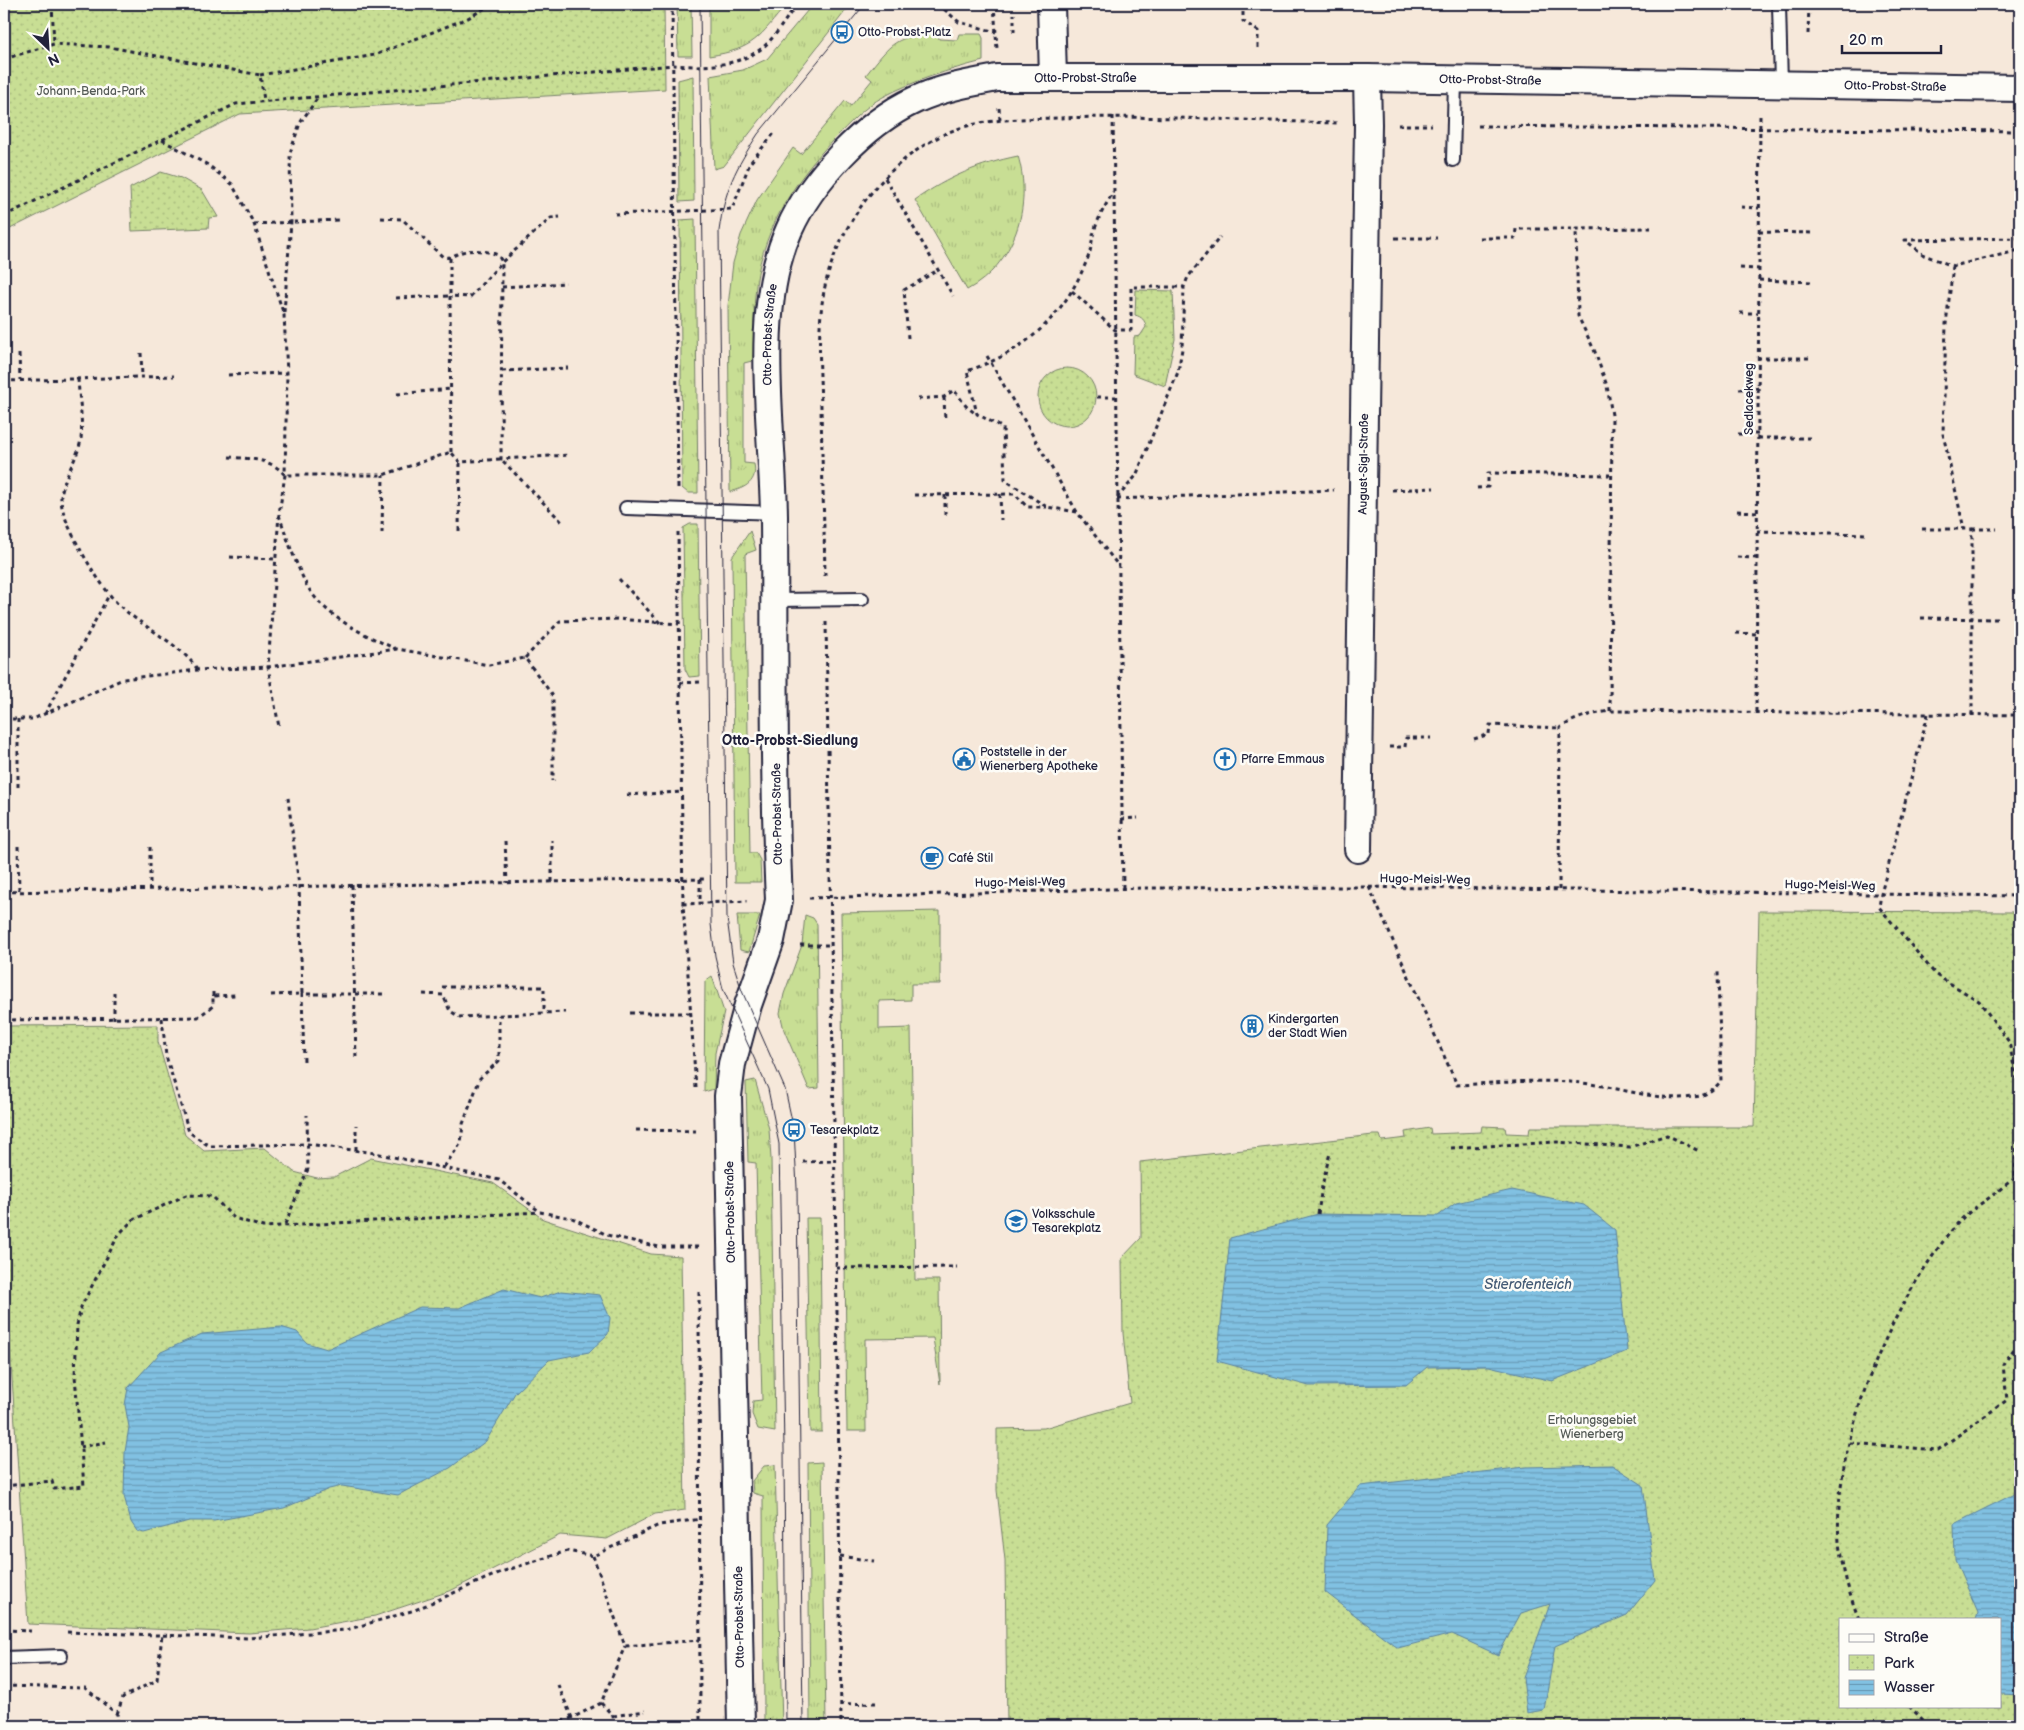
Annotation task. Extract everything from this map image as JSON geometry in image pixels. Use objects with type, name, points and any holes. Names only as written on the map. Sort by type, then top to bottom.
[{"type":"street","points":[[1052,4],[1053,78]]},
{"type":"street","name":"Otto-Probst-Straße","points":[[741,1726],[728,1096],[732,1064],[748,1005],[775,927],[779,900],[774,513],[768,338],[774,276],[789,229],[804,202],[830,168],[864,134],[914,100],[937,91],[982,81],[1053,78],[1367,78],[2020,88]]},
{"type":"street","name":"August-Sigl-Straße","points":[[1358,849],[1367,238],[1367,78]]},
{"type":"lane","points":[[1770,85],[1779,4]]},
{"type":"lane","points":[[1453,160],[1455,80]]},
{"type":"lane","points":[[626,508],[774,513]]},
{"type":"lane","points":[[774,600],[862,599]]},
{"type":"lane","points":[[4,1658],[61,1656]]},
{"type":"path","points":[[52,4],[54,44]]},
{"type":"path","points":[[4,59],[54,44],[109,48],[260,75],[375,55],[468,18],[492,4]]},
{"type":"path","points":[[672,4],[684,904]]},
{"type":"path","points":[[4,216],[236,104],[320,95],[674,65],[701,66],[721,64],[758,52],[798,4]]},
{"type":"path","points":[[938,4],[959,22],[996,32],[994,4]]},
{"type":"path","points":[[1243,4],[1243,21],[1258,30],[1258,79]]},
{"type":"path","points":[[1808,34],[1809,4]]},
{"type":"path","points":[[1014,14],[1014,32]]},
{"type":"path","points":[[260,75],[264,100]]},
{"type":"path","name":"Sedlacekweg","points":[[1756,712],[1760,130],[1770,85]]},
{"type":"path","points":[[279,727],[268,667],[279,514],[285,475],[287,373],[284,315],[291,222],[290,153],[300,123],[320,95]]},
{"type":"path","points":[[1113,116],[1123,889]]},
{"type":"path","points":[[841,1726],[835,1161],[820,334],[824,292],[833,255],[874,189],[912,153],[950,132],[1000,120],[1113,116],[1454,126],[2020,131]]},
{"type":"path","points":[[615,214],[732,209],[750,163],[776,131]]},
{"type":"path","points":[[161,140],[208,164],[232,184],[254,224],[284,315]]},
{"type":"path","points":[[885,178],[953,296]]},
{"type":"path","points":[[977,414],[967,371],[991,363],[1027,342],[1043,328],[1072,291],[1090,253],[1096,226],[1114,190]]},
{"type":"path","points":[[1741,207],[1759,208]]},
{"type":"path","points":[[396,298],[470,297],[502,262],[551,218],[560,217]]},
{"type":"path","points":[[381,218],[402,219],[443,257],[450,258],[462,252],[477,250],[498,255],[502,262],[501,459],[563,523]]},
{"type":"path","points":[[254,224],[338,220]]},
{"type":"path","points":[[1480,238],[1515,238],[1516,229],[1651,228]]},
{"type":"path","points":[[1576,229],[1578,316],[1595,352],[1607,386],[1612,415],[1610,475],[1610,711]]},
{"type":"path","points":[[1759,232],[1815,233]]},
{"type":"path","points":[[1117,498],[1136,476],[1178,372],[1182,349],[1184,287],[1188,277],[1220,237]]},
{"type":"path","points":[[1367,238],[1437,238]]},
{"type":"path","points":[[2020,238],[1905,240],[1924,255],[1953,266],[2020,249]]},
{"type":"path","points":[[450,258],[451,452],[460,462],[460,531]]},
{"type":"path","points":[[1953,266],[1946,324],[1943,434],[1964,529]]},
{"type":"path","points":[[1740,268],[1758,269]]},
{"type":"path","points":[[908,338],[904,290],[938,270]]},
{"type":"path","points":[[1759,280],[1814,282]]},
{"type":"path","points":[[502,287],[566,283]]},
{"type":"path","points":[[1072,291],[1115,330],[1131,330],[1131,287],[1184,287]]},
{"type":"path","points":[[1740,313],[1758,313]]},
{"type":"path","points":[[141,353],[142,377]]},
{"type":"path","points":[[19,354],[20,380]]},
{"type":"path","points":[[987,356],[1077,512],[1118,564]]},
{"type":"path","points":[[1757,358],[1814,358]]},
{"type":"path","points":[[502,371],[568,368]]},
{"type":"path","points":[[228,375],[287,373]]},
{"type":"path","points":[[4,381],[174,376]]},
{"type":"path","points":[[78,379],[81,440],[66,476],[61,498],[64,514],[80,549],[109,595],[130,616],[190,658],[198,670]]},
{"type":"path","points":[[1739,390],[1758,388]]},
{"type":"path","points":[[397,394],[451,389]]},
{"type":"path","points":[[918,399],[944,397],[954,390],[966,406],[1003,428],[1005,480],[1047,507]]},
{"type":"path","points":[[944,397],[945,422]]},
{"type":"path","points":[[1097,397],[1116,397]]},
{"type":"path","points":[[1738,434],[1812,438]]},
{"type":"path","points":[[285,475],[383,475],[451,452]]},
{"type":"path","points":[[460,462],[569,455]]},
{"type":"path","points":[[229,457],[268,462],[279,467],[285,475]]},
{"type":"path","points":[[1477,488],[1488,487],[1488,473],[1610,475]]},
{"type":"path","points":[[382,533],[383,475]]},
{"type":"path","points":[[1117,498],[1434,488]]},
{"type":"path","points":[[1000,494],[1001,520]]},
{"type":"path","points":[[914,495],[1014,494],[1027,507],[1047,507],[1077,512]]},
{"type":"path","points":[[945,495],[945,519]]},
{"type":"path","points":[[1737,511],[1757,512]]},
{"type":"path","points":[[279,514],[307,585],[322,603],[345,623],[397,649],[488,664],[525,658],[560,621],[617,619],[660,624],[680,624]]},
{"type":"path","points":[[1922,528],[1997,530]]},
{"type":"path","points":[[1972,529],[1972,714]]},
{"type":"path","points":[[1757,531],[1867,534]]},
{"type":"path","points":[[230,557],[276,559]]},
{"type":"path","points":[[1737,557],[1756,558]]},
{"type":"path","points":[[619,579],[660,624]]},
{"type":"path","points":[[45,714],[109,595]]},
{"type":"path","points":[[1921,618],[1997,619]]},
{"type":"path","points":[[1736,633],[1756,634]]},
{"type":"path","points":[[4,719],[33,719],[123,679],[198,670],[268,667],[397,649]]},
{"type":"path","points":[[525,658],[553,696],[553,781]]},
{"type":"path","points":[[680,683],[702,682]]},
{"type":"path","points":[[1474,739],[1489,734],[1490,726],[1560,728],[1572,720],[1593,713],[1610,711],[2020,715]]},
{"type":"path","points":[[1928,714],[1880,894],[1879,907],[1936,975],[1979,1002],[2009,1042],[2019,1091],[2015,1178],[2020,1183]]},
{"type":"path","points":[[18,719],[18,786]]},
{"type":"path","points":[[1559,890],[1560,728]]},
{"type":"path","points":[[1361,746],[1405,747],[1406,738],[1431,738]]},
{"type":"path","points":[[627,795],[682,792]]},
{"type":"path","points":[[288,798],[299,886],[304,1061]]},
{"type":"path","points":[[1121,819],[1138,818]]},
{"type":"path","points":[[552,840],[552,882]]},
{"type":"path","points":[[505,842],[507,883]]},
{"type":"path","points":[[18,846],[19,891]]},
{"type":"path","points":[[150,847],[150,889]]},
{"type":"path","points":[[4,892],[702,879],[700,903]]},
{"type":"path","points":[[352,885],[356,993],[356,1060]]},
{"type":"path","points":[[1369,887],[1457,1085],[1540,1081],[1589,1084],[1665,1097],[1700,1096],[1715,1088],[1721,1080],[1718,972]]},
{"type":"path","name":"Hugo-Meisl-Weg","points":[[830,898],[1123,889],[1369,887],[2020,896]]},
{"type":"path","points":[[794,945],[831,945]]},
{"type":"path","points":[[442,987],[544,987],[544,1013]]},
{"type":"path","points":[[4,1020],[198,1017],[213,1006],[213,990]]},
{"type":"path","points":[[114,992],[114,1019]]},
{"type":"path","points":[[271,995],[387,994]]},
{"type":"path","points":[[423,994],[443,995],[450,1011],[460,1016],[565,1012]]},
{"type":"path","points":[[213,996],[235,995]]},
{"type":"path","points":[[630,1013],[691,1013]]},
{"type":"path","points":[[444,1167],[461,1143],[464,1124],[480,1078],[499,1061],[498,1015]]},
{"type":"path","points":[[162,1018],[166,1056],[189,1132],[209,1146],[308,1144],[356,1150],[444,1167],[499,1180],[540,1212]]},
{"type":"path","points":[[285,1225],[308,1169],[307,1115]]},
{"type":"path","points":[[356,1125],[356,1150]]},
{"type":"path","points":[[636,1130],[697,1131]]},
{"type":"path","points":[[1450,1148],[1557,1142],[1630,1147],[1667,1135],[1699,1151]]},
{"type":"path","points":[[1318,1214],[1330,1153]]},
{"type":"path","points":[[803,1162],[835,1161]]},
{"type":"path","points":[[1859,1618],[1839,1543],[1840,1494],[1855,1416],[1884,1338],[1923,1271],[1958,1222],[2020,1176]]},
{"type":"path","points":[[4,1486],[52,1481],[54,1489],[84,1486],[75,1376],[77,1325],[81,1307],[119,1234],[133,1220],[186,1195],[212,1196],[234,1218],[245,1223],[264,1227],[540,1212],[572,1218],[607,1235],[659,1247],[699,1247]]},
{"type":"path","points":[[836,1268],[957,1267]]},
{"type":"path","points":[[1850,1443],[1938,1450],[2007,1400],[2003,1365],[2020,1340]]},
{"type":"path","points":[[80,1447],[106,1442]]},
{"type":"path","points":[[63,1632],[248,1638],[346,1630],[415,1610],[501,1572],[558,1554],[568,1551],[593,1556],[659,1525],[701,1520]]},
{"type":"path","points":[[546,1726],[572,1718],[601,1703],[625,1646],[593,1556]]},
{"type":"path","points":[[840,1556],[874,1561]]},
{"type":"path","points":[[4,1630],[33,1631]]},
{"type":"path","points":[[118,1726],[117,1714],[123,1697],[157,1680],[162,1635]]},
{"type":"path","points":[[625,1646],[700,1640]]},
{"type":"path","points":[[558,1685],[572,1718]]},
{"type":"path","points":[[4,1686],[86,1688],[117,1714]]},
{"type":"path","points":[[601,1703],[613,1716],[614,1726]]},
{"type":"path","points":[[840,1704],[876,1703]]},
{"type":"path","points":[[1911,1708],[1929,1726]]},
{"type":"path","points":[[613,1716],[644,1711]]},
{"type":"green space","name":"Johann-Benda-Park","points":[[4,4],[664,4],[665,89],[240,114],[4,232]]},
{"type":"green space","points":[[677,4],[691,4],[692,56],[678,56]]},
{"type":"green space","points":[[709,4],[787,4],[755,40],[737,50],[709,56]]},
{"type":"green space","points":[[813,4],[851,4],[724,166],[714,169],[710,76],[743,70],[767,59]]},
{"type":"green space","points":[[938,33],[939,39],[957,40],[959,34],[981,34],[983,38],[983,61],[919,81],[895,91],[870,105],[834,139],[805,173],[792,191],[771,231],[763,252],[755,296],[755,357],[752,361],[744,363],[744,463],[754,464],[755,470],[749,483],[730,492],[728,306],[733,263],[741,235],[757,200],[793,148],[801,154],[845,101],[851,106],[872,80],[866,75],[882,55],[903,39]]},
{"type":"green space","points":[[693,76],[694,201],[679,202],[678,80]]},
{"type":"green space","points":[[1018,156],[1023,194],[1021,214],[1016,232],[1008,249],[997,265],[984,279],[967,290],[915,200],[964,172]]},
{"type":"green space","points":[[161,172],[181,178],[202,190],[218,217],[209,218],[208,228],[132,231],[130,188]]},
{"type":"green space","points":[[695,219],[698,493],[688,493],[682,488],[680,220]]},
{"type":"green space","points":[[1136,290],[1173,291],[1175,339],[1165,386],[1133,374],[1134,337],[1140,336],[1146,327],[1143,319],[1135,315]]},
{"type":"green space","points":[[1061,368],[1073,368],[1088,376],[1096,391],[1096,403],[1088,418],[1073,426],[1061,426],[1046,418],[1038,403],[1038,391],[1046,376]]},
{"type":"green space","points":[[690,524],[698,524],[700,676],[689,677],[685,669],[683,528]]},
{"type":"green space","points":[[750,531],[756,550],[745,554],[750,853],[756,853],[760,860],[761,882],[735,882],[732,557]]},
{"type":"green space","points":[[940,911],[940,984],[911,984],[911,1000],[879,1001],[879,1029],[911,1028],[915,1280],[939,1280],[940,1384],[933,1338],[865,1339],[866,1431],[847,1431],[841,913]]},
{"type":"green space","name":"Erholungsgebiet Wienerberg","points":[[1759,911],[2020,912],[2020,1726],[1007,1726],[1005,1560],[997,1490],[997,1429],[1044,1428],[1130,1403],[1123,1333],[1122,1258],[1141,1238],[1140,1162],[1373,1135],[1380,1135],[1382,1141],[1406,1138],[1405,1132],[1430,1128],[1431,1134],[1481,1132],[1482,1126],[1505,1127],[1506,1133],[1529,1134],[1530,1127],[1754,1127]]},
{"type":"green space","points":[[737,915],[760,915],[749,952],[740,950]]},
{"type":"green space","points":[[805,915],[813,918],[817,924],[819,1088],[809,1089],[784,1030],[780,1013],[784,994],[802,945]]},
{"type":"green space","points":[[712,976],[724,1012],[715,1053],[714,1089],[704,1092],[705,981]]},
{"type":"green space","points":[[158,1025],[158,1042],[185,1135],[204,1151],[265,1148],[294,1172],[317,1178],[334,1177],[371,1158],[493,1183],[543,1219],[651,1254],[681,1256],[685,1510],[655,1514],[607,1539],[560,1535],[450,1591],[375,1616],[309,1628],[249,1633],[28,1624],[4,1255],[4,1026]]},
{"type":"green space","points":[[755,1080],[769,1129],[771,1159],[775,1432],[758,1429],[752,1414],[753,1401],[762,1400],[756,1163],[748,1162],[746,1082]]},
{"type":"green space","points":[[806,1218],[820,1218],[822,1432],[810,1432]]},
{"type":"green space","points":[[822,1462],[826,1726],[810,1726],[808,1463]]},
{"type":"green space","points":[[775,1465],[782,1726],[764,1726],[763,1496],[753,1493],[752,1481],[764,1466]]},
{"type":"water","name":"Stierofenteich","points":[[1512,1190],[1584,1205],[1615,1230],[1627,1351],[1552,1381],[1489,1366],[1427,1367],[1406,1385],[1309,1386],[1217,1361],[1230,1238],[1318,1214],[1438,1216],[1456,1203]]},
{"type":"water","points":[[504,1289],[540,1298],[561,1291],[600,1295],[610,1318],[608,1334],[589,1352],[549,1360],[515,1393],[486,1441],[450,1468],[398,1495],[342,1486],[329,1489],[284,1508],[214,1521],[189,1521],[144,1533],[137,1531],[131,1522],[124,1496],[125,1452],[129,1427],[125,1405],[128,1388],[161,1352],[202,1334],[281,1327],[297,1332],[307,1343],[327,1349],[420,1307],[459,1308]]},
{"type":"water","points":[[1612,1465],[1643,1485],[1655,1580],[1627,1615],[1555,1646],[1544,1710],[1527,1713],[1523,1678],[1550,1604],[1521,1613],[1498,1655],[1452,1634],[1398,1648],[1325,1592],[1327,1525],[1360,1486],[1526,1467]]},
{"type":"water","points":[[2020,1491],[2020,1695],[2002,1694],[2002,1618],[1976,1618],[1978,1612],[1955,1560],[1954,1524]]},
{"type":"tram line","points":[[700,4],[711,924],[715,956],[723,989],[768,1089],[779,1144],[786,1726]]},
{"type":"tram line","points":[[803,1726],[797,1188],[794,1130],[785,1089],[742,991],[733,963],[727,918],[719,231],[724,203],[732,180],[758,134],[865,4]]},
{"type":"place","name":"Otto-Probst-Platz","points":[[842,32]]},
{"type":"place","name":"Poststelle in der Wienerberg Apotheke","points":[[964,759]]},
{"type":"place","name":"Pfarre Emmaus","points":[[1225,759]]},
{"type":"place","name":"Café Stil","points":[[932,858]]},
{"type":"place","name":"Kindergarten der Stadt Wien","points":[[1252,1026]]},
{"type":"place","name":"Tesarekplatz","points":[[794,1130]]},
{"type":"place","name":"Volksschule Tesarekplatz","points":[[1016,1221]]},
{"type":"district","name":"Otto-Probst-Siedlung","points":[[790,740]]}]
